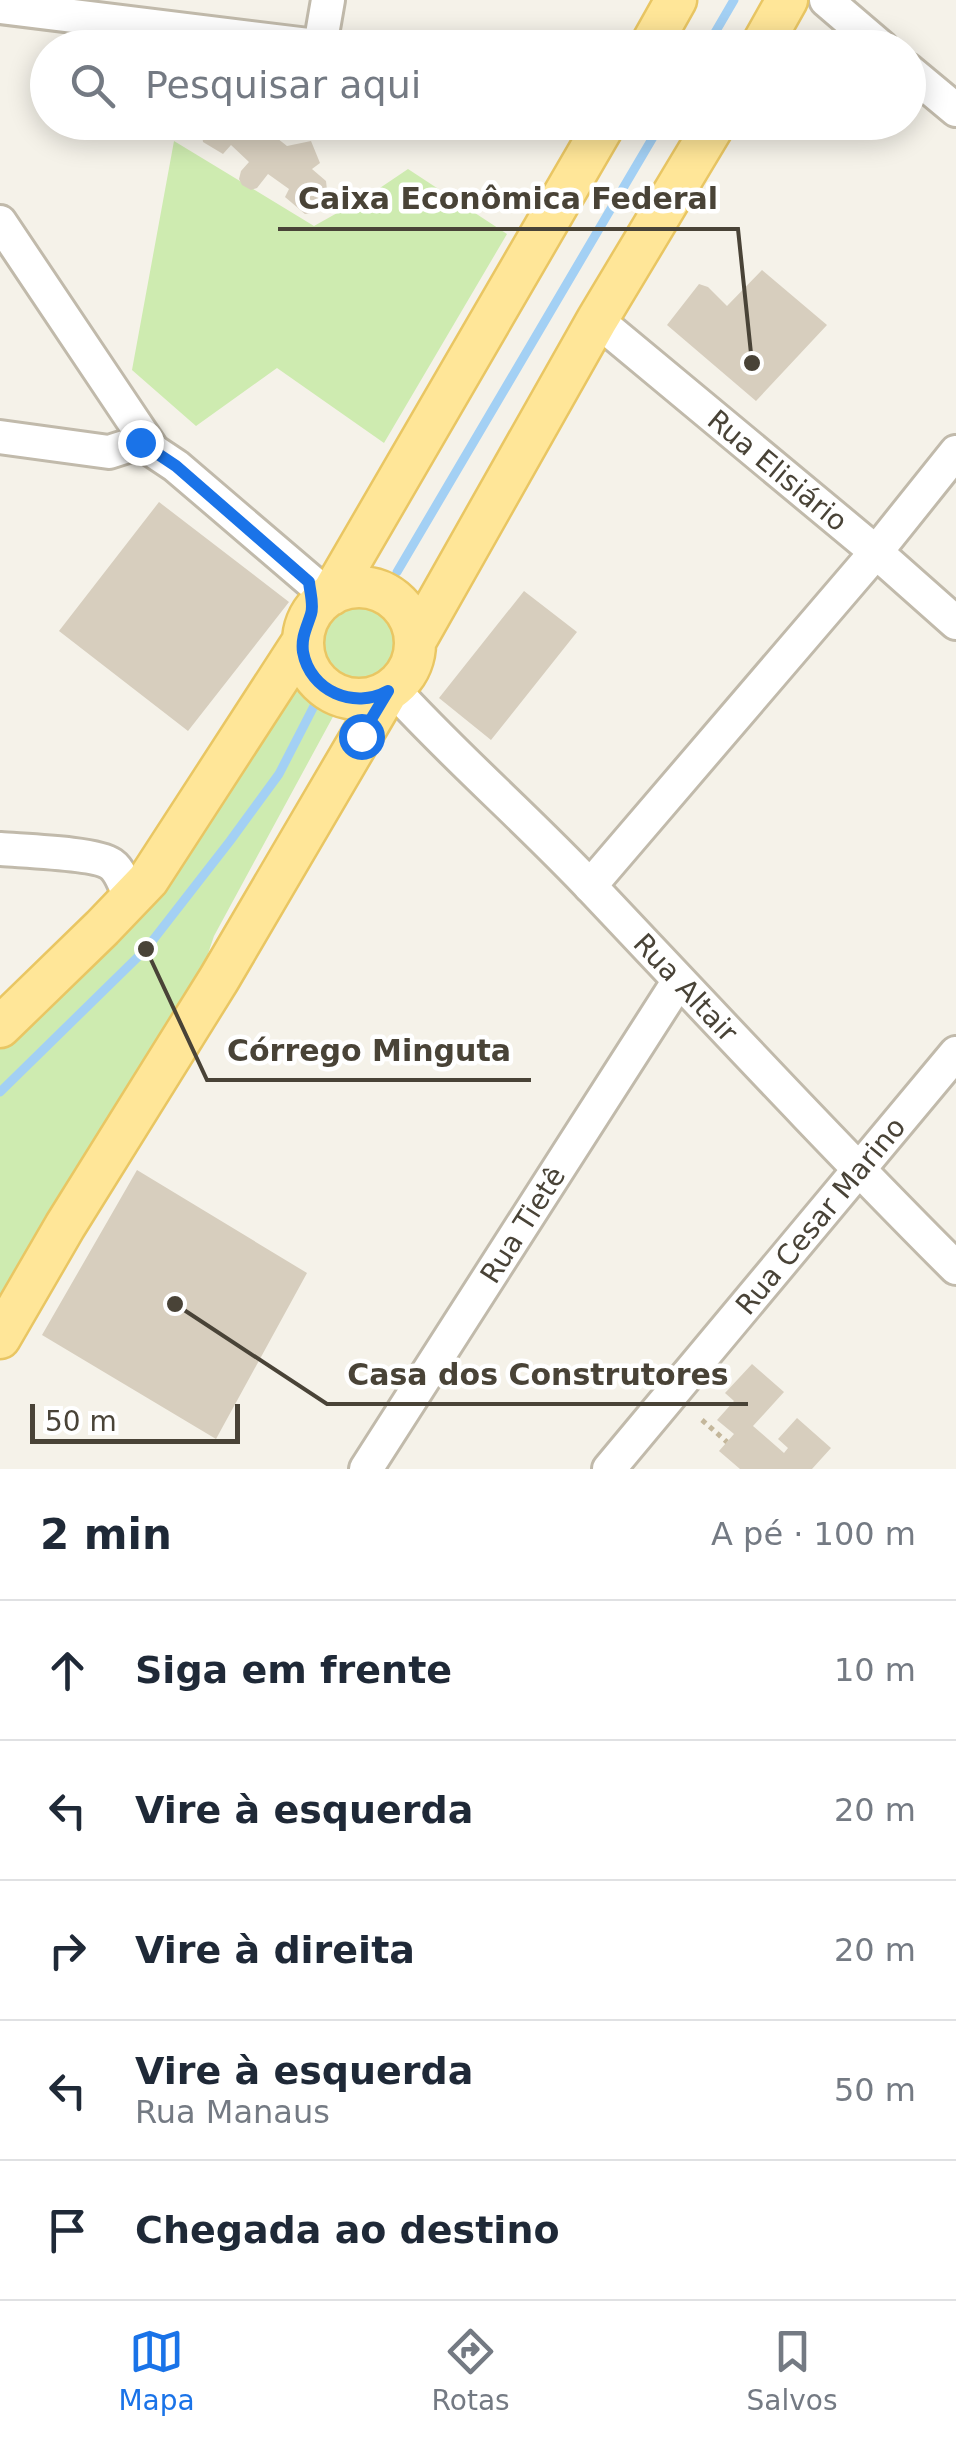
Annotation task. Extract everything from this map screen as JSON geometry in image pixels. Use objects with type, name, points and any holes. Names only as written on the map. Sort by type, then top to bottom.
[{"type":"main road","points":[[659,30],[676,0]]},
{"type":"main road","points":[[770,30],[787,0]]},
{"type":"main road","points":[[0,1028],[148,880],[595,140]]},
{"type":"main road","points":[[0,1338],[64,1226],[403,680],[598,320],[705,140]]},
{"type":"main road","points":[[369,587],[384,592],[407,612],[414,625],[403,680],[367,699],[338,696],[325,688],[307,666],[316,605],[339,590],[369,587]]},
{"type":"street","points":[[327,30],[328,0]]},
{"type":"street","points":[[826,0],[861,30]]},
{"type":"street","points":[[0,8],[184,30]]},
{"type":"street","points":[[926,85],[956,110]]},
{"type":"street","points":[[0,222],[126,436],[176,466],[316,605]]},
{"type":"street","name":"Rua Elisiário","points":[[598,320],[956,623]]},
{"type":"street","points":[[0,437],[126,436]]},
{"type":"street","points":[[590,886],[876,552],[956,452]]},
{"type":"street","name":"Rua Altair","points":[[403,680],[678,982],[956,1268]]},
{"type":"street","points":[[0,848],[111,864],[130,899]]},
{"type":"street","name":"Rua Tietê","points":[[366,1469],[678,982]]},
{"type":"street","name":"Rua Cesar Marino","points":[[609,1469],[956,1053]]},
{"type":"path","points":[[702,1420],[726,1442]]},
{"type":"green space","points":[[174,141],[314,226],[408,169],[507,234],[384,443],[277,368],[196,426],[132,370]]},
{"type":"green space","points":[[362,602],[377,605],[390,614],[399,627],[399,657],[390,670],[377,679],[362,682],[347,679],[334,670],[325,657],[322,642],[325,627],[334,614],[347,605]]},
{"type":"green space","points":[[288,686],[335,713],[214,936],[191,1004],[0,1305],[0,1044]]},
{"type":"building","points":[[279,140],[287,146],[311,141],[320,163],[312,169],[326,181],[327,190],[317,212],[305,214],[285,197],[289,189],[268,174],[257,188],[251,190],[242,185],[241,171],[249,162],[231,145],[223,154],[203,142]]},
{"type":"building","points":[[762,270],[827,325],[756,401],[667,325],[699,284],[708,287],[727,306]]},
{"type":"building","points":[[159,502],[289,602],[188,731],[59,631]]},
{"type":"building","points":[[524,591],[577,632],[491,740],[439,698]]},
{"type":"building","points":[[137,1170],[307,1273],[216,1439],[42,1335]]},
{"type":"building","points":[[752,1364],[784,1392],[753,1426],[784,1453],[788,1448],[778,1439],[797,1418],[831,1448],[812,1469],[740,1469],[719,1451],[734,1434],[717,1420],[734,1401],[725,1393]]},
{"type":"waterway","points":[[716,30],[734,0]]},
{"type":"waterway","points":[[397,572],[651,140]]},
{"type":"waterway","points":[[0,1092],[146,949],[279,774],[314,706]]},
{"type":"place","name":"Caixa Econômica Federal","points":[[752,363]]},
{"type":"place","name":"Córrego Minguta","points":[[146,949]]},
{"type":"place","name":"Casa dos Construtores","points":[[175,1304]]},
{"type":"route","points":[[140,442],[176,466],[309,582],[312,613],[303,636],[303,650],[315,678],[338,696],[353,699],[367,699],[388,691],[361,736]]}]
